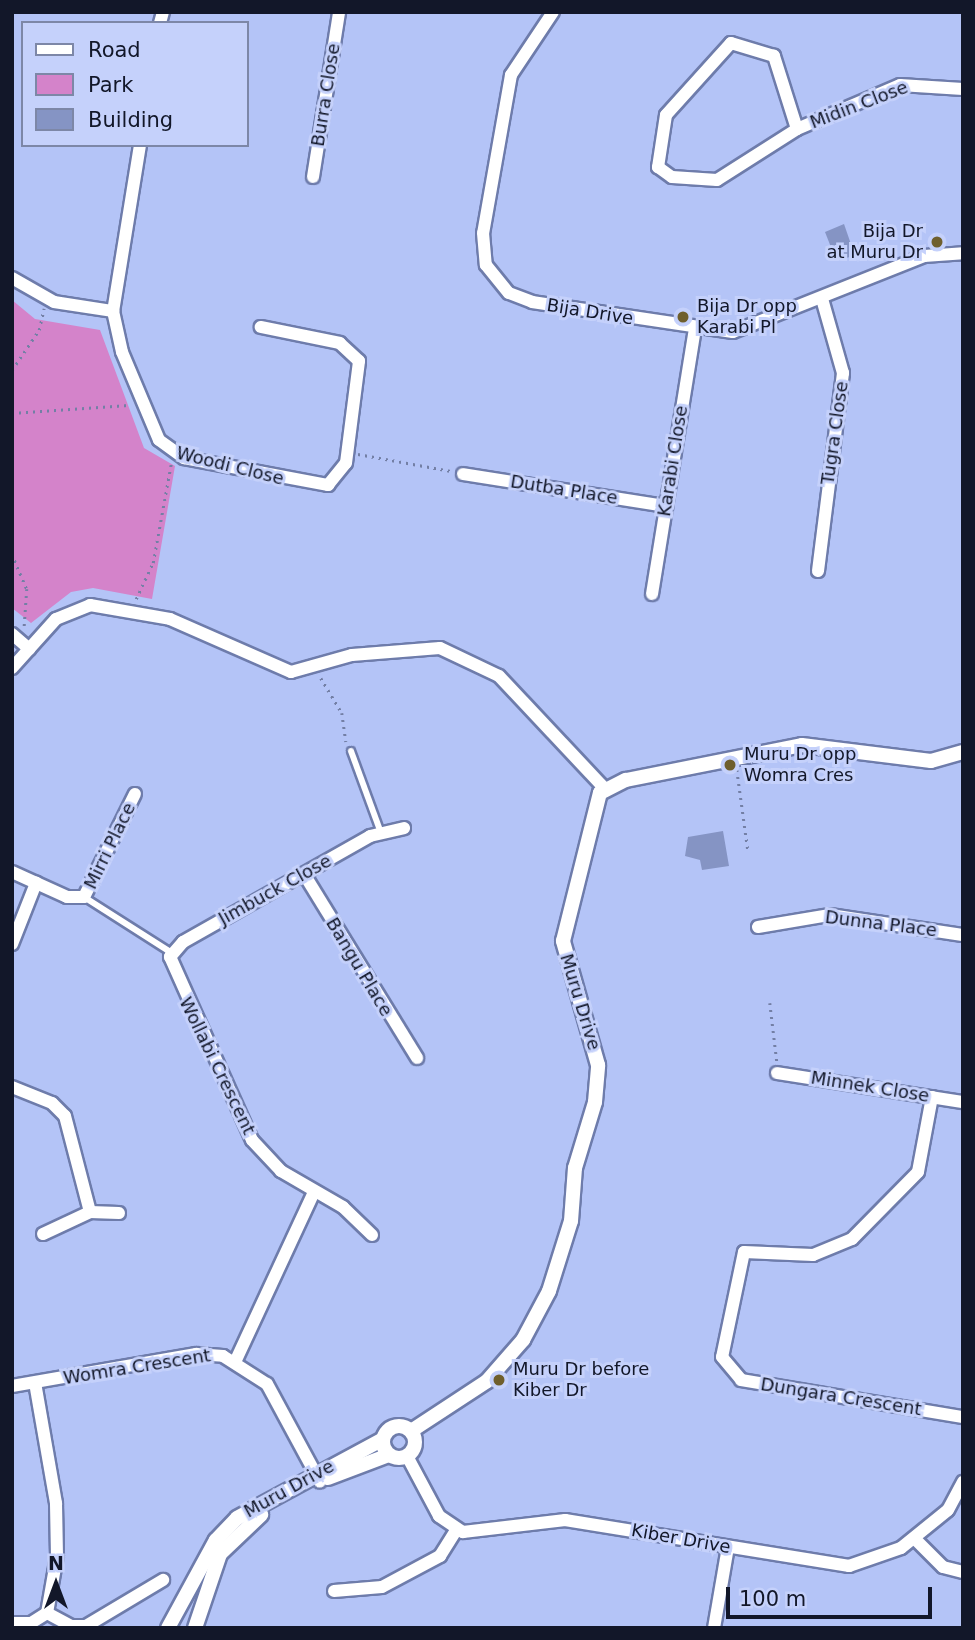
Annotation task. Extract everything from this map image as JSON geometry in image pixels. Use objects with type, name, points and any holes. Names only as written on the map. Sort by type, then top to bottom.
[{"type":"street","name":"Burra Close","points":[[313,177],[339,12]]},
{"type":"street","name":"Bija Drive","points":[[553,12],[519,57],[508,86],[483,240],[489,272],[503,289],[532,302],[695,329],[742,331],[924,256],[963,253]]},
{"type":"street","name":"Midin Close","points":[[797,129],[774,56],[731,43],[663,120],[658,167],[672,177],[718,180],[797,129],[906,84],[963,89]]},
{"type":"street","name":"Woodi Close","points":[[140,147],[113,312],[143,403],[161,443],[173,454],[320,486],[340,476],[348,452],[361,372],[356,355],[340,343],[261,327]]},
{"type":"street","points":[[12,278],[46,299],[113,312]]},
{"type":"street","name":"Tugra Close","points":[[818,571],[843,373],[822,299]]},
{"type":"street","name":"Karabi Close","points":[[652,594],[695,329]]},
{"type":"street","name":"Dutba Place","points":[[463,474],[666,506]]},
{"type":"street","points":[[12,668],[76,607],[131,610],[176,621],[275,668],[318,668],[352,654],[410,646],[466,656],[504,681],[604,789],[809,744],[931,761],[961,756]]},
{"type":"street","points":[[18,634],[29,649]]},
{"type":"street","name":"Muru Drive","points":[[411,1431],[487,1381],[523,1340],[549,1291],[571,1221],[575,1168],[592,1115],[598,1065],[563,941],[590,814],[604,789]]},
{"type":"street","name":"Mirri Place","points":[[84,897],[135,794]]},
{"type":"street","name":"Jimbuck Close","points":[[172,953],[304,874],[381,833],[404,828]]},
{"type":"street","points":[[12,872],[67,897],[84,897]]},
{"type":"street","name":"Bangu Place","points":[[304,874],[417,1058]]},
{"type":"street","points":[[12,944],[36,883]]},
{"type":"street","name":"Dunna Place","points":[[758,928],[830,915],[963,935]]},
{"type":"street","name":"Wollabi Crescent","points":[[172,953],[174,978],[252,1140],[271,1163],[372,1234]]},
{"type":"street","name":"Minnek Close","points":[[777,1073],[963,1102]]},
{"type":"street","points":[[12,1087],[52,1103],[65,1116],[90,1212]]},
{"type":"street","name":"Dungara Crescent","points":[[932,1097],[918,1172],[852,1239],[813,1255],[744,1252],[719,1368],[741,1380],[963,1417]]},
{"type":"street","points":[[236,1360],[314,1192]]},
{"type":"street","points":[[43,1234],[90,1212],[120,1213]]},
{"type":"street","name":"Womra Crescent","points":[[12,1386],[204,1353],[236,1360],[267,1384],[318,1478]]},
{"type":"street","points":[[35,1383],[58,1513],[47,1613]]},
{"type":"street","points":[[397,1426],[411,1431],[415,1445],[407,1456],[389,1455],[383,1439],[397,1426]]},
{"type":"street","name":"Muru Drive","points":[[168,1628],[223,1531],[383,1439]]},
{"type":"street","name":"Muru Drive","points":[[195,1628],[207,1582],[229,1540],[318,1478],[389,1455]]},
{"type":"street","points":[[334,1591],[382,1587],[440,1556],[456,1530],[439,1516],[407,1456]]},
{"type":"street","name":"Kiber Drive","points":[[456,1530],[479,1534],[565,1520],[849,1566],[884,1558],[914,1538],[948,1510],[963,1482]]},
{"type":"street","points":[[914,1538],[943,1567],[963,1572]]},
{"type":"street","points":[[714,1628],[728,1547]]},
{"type":"street","points":[[47,1613],[71,1626],[86,1626],[163,1580]]},
{"type":"street","points":[[12,1623],[31,1623],[47,1613]]},
{"type":"lane","points":[[351,751],[381,833]]},
{"type":"lane","points":[[84,897],[172,953]]},
{"type":"path","points":[[12,370],[39,330],[46,299]]},
{"type":"path","points":[[12,413],[49,415],[143,403]]},
{"type":"path","points":[[348,452],[463,474]]},
{"type":"path","points":[[131,610],[153,563],[173,454]]},
{"type":"path","points":[[12,554],[27,589],[18,634]]},
{"type":"path","points":[[318,668],[342,713],[351,751]]},
{"type":"path","points":[[737,770],[748,850]]},
{"type":"path","points":[[770,1003],[777,1073]]},
{"type":"green space","points":[[12,300],[35,319],[100,330],[144,448],[175,466],[152,599],[93,588],[71,592],[31,623],[12,608]]},
{"type":"building","points":[[844,224],[855,256],[836,260],[825,232]]},
{"type":"building","points":[[723,831],[729,866],[702,870],[700,860],[685,856],[688,837]]},
{"type":"place","name":"Bija Dr at Muru Dr","points":[[937,242]]},
{"type":"place","name":"Bija Dr opp Karabi Pl","points":[[683,317]]},
{"type":"place","name":"Muru Dr opp Womra Cres","points":[[730,765]]},
{"type":"place","name":"Muru Dr before Kiber Dr","points":[[499,1380]]}]
